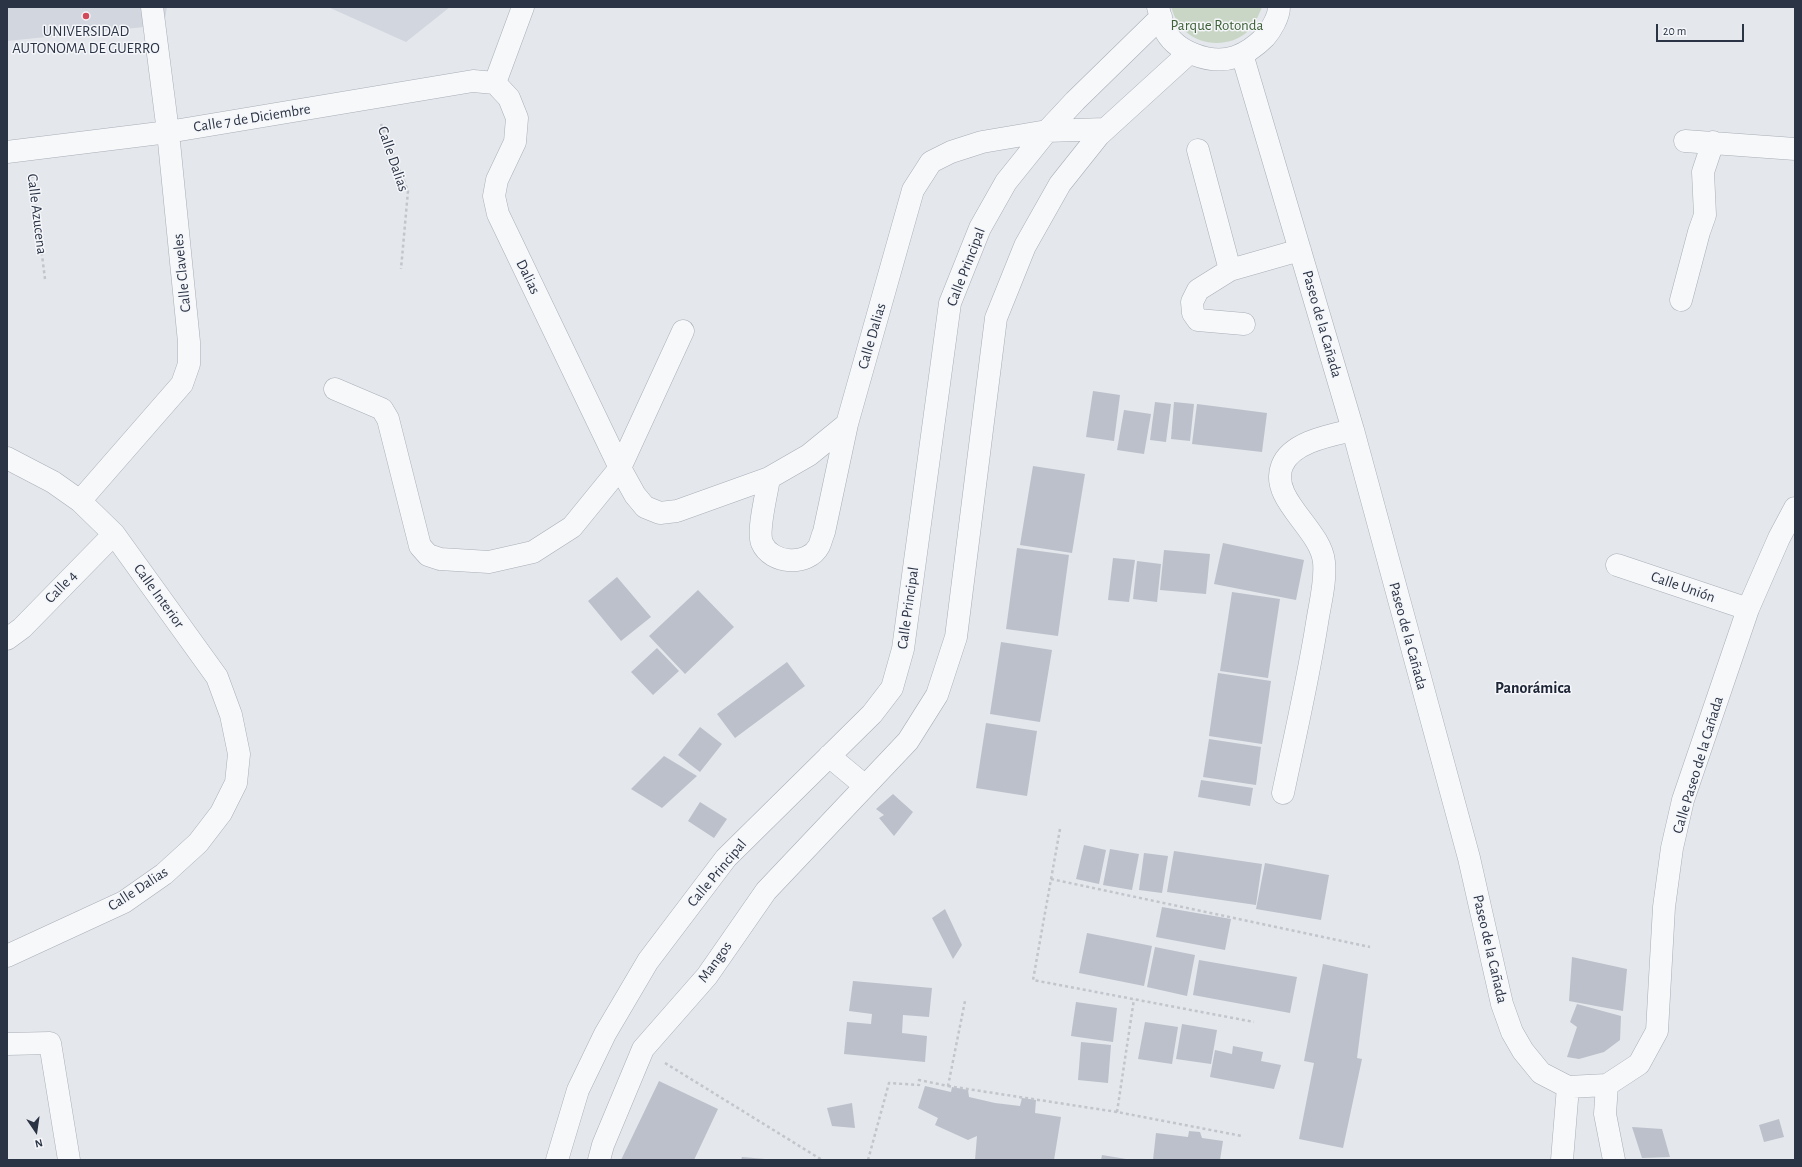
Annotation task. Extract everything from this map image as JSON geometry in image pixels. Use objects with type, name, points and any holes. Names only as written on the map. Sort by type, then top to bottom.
[{"type":"street","name":"Calle Claveles","points":[[80,501],[182,384],[189,364],[189,342],[168,132],[152,7]]},
{"type":"street","points":[[495,83],[523,7]]},
{"type":"street","points":[[1160,12],[1164,28],[1175,42],[1189,53],[1211,60],[1234,58],[1254,48],[1270,31],[1279,7]]},
{"type":"street","name":"Calle Principal","points":[[557,1160],[578,1090],[605,1034],[648,961],[726,858],[872,714],[892,688],[903,649],[950,303],[980,228],[1006,182],[1047,131],[1160,12]]},
{"type":"street","points":[[829,756],[864,785],[908,741],[937,695],[956,637],[996,318],[1025,246],[1060,184],[1099,135],[1189,53]]},
{"type":"street","name":"Paseo de la Cañada","points":[[1242,54],[1353,430],[1469,858],[1502,1004],[1512,1032],[1523,1051],[1541,1073],[1568,1087]]},
{"type":"street","name":"Calle 7 de Diciembre","points":[[7,152],[168,132],[473,81],[495,83]]},
{"type":"street","name":"Dalias","points":[[495,83],[509,98],[517,118],[515,142],[496,180],[494,196],[498,214],[620,468]]},
{"type":"street","name":"Calle Dalias","points":[[769,478],[760,532],[762,542],[769,553],[782,560],[797,560],[810,556],[818,547],[824,532],[847,424],[913,190],[931,162],[951,152],[982,142],[1047,131],[1105,129]]},
{"type":"street","points":[[1685,141],[1795,149]]},
{"type":"street","points":[[1682,300],[1699,232],[1705,215],[1703,172],[1713,142]]},
{"type":"street","points":[[1198,150],[1230,270]]},
{"type":"street","points":[[1244,324],[1198,320],[1193,313],[1192,302],[1198,290],[1230,270],[1300,250]]},
{"type":"street","points":[[335,389],[382,409],[388,419],[420,546],[428,555],[440,560],[489,562],[533,552],[572,527],[620,468],[683,331]]},
{"type":"street","points":[[620,468],[635,495],[645,507],[660,513],[677,511],[769,478],[809,455],[847,424]]},
{"type":"street","points":[[1283,793],[1310,669],[1324,577],[1324,561],[1320,548],[1310,531],[1285,497],[1279,481],[1282,465],[1293,451],[1320,438],[1353,430]]},
{"type":"street","name":"Calle Interior","points":[[7,458],[53,482],[80,501],[114,534],[217,677],[231,715],[239,754],[236,783]]},
{"type":"street","name":"Calle Paseo de la Cañada","points":[[1607,1085],[1639,1064],[1657,1031],[1664,907],[1672,848],[1683,800],[1748,609],[1779,538],[1795,508]]},
{"type":"street","name":"Calle 4","points":[[7,639],[22,628],[114,534]]},
{"type":"street","name":"Calle Unión","points":[[1617,565],[1748,609]]},
{"type":"street","name":"Calle Dalias","points":[[7,956],[124,902],[164,874],[198,843],[220,813],[236,783]]},
{"type":"street","name":"Mangos","points":[[599,1160],[603,1145],[643,1048],[707,976],[766,891],[864,785]]},
{"type":"street","points":[[7,1044],[50,1043],[69,1160]]},
{"type":"street","points":[[1562,1160],[1568,1087],[1607,1085],[1605,1114],[1614,1160]]},
{"type":"path","name":"Calle Dalias","points":[[372,99],[408,191],[401,269]]},
{"type":"path","name":"Calle Azucena","points":[[29,149],[45,279]]},
{"type":"path","points":[[1060,829],[1032,980],[1254,1022]]},
{"type":"path","points":[[1051,879],[1370,947]]},
{"type":"path","points":[[1117,1112],[1134,999]]},
{"type":"path","points":[[948,1086],[965,1001]]},
{"type":"path","points":[[643,1048],[822,1160]]},
{"type":"path","points":[[868,1160],[889,1083],[919,1085],[919,1080],[948,1086],[1117,1112],[1242,1136]]},
{"type":"shaded area","name":"UNIVERSIDAD AUTONOMA DE GUERRO","points":[[7,7],[167,7],[164,25],[7,41]]},
{"type":"shaded area","points":[[328,7],[450,7],[406,42]]},
{"type":"green space","name":"Parque Rotonda","points":[[1171,7],[1262,7],[1256,21],[1246,33],[1232,41],[1215,43],[1199,40],[1185,31],[1176,20]]},
{"type":"building","points":[[1093,391],[1120,395],[1114,441],[1086,437]]},
{"type":"building","points":[[1155,402],[1171,404],[1166,442],[1150,440]]},
{"type":"building","points":[[1174,402],[1194,404],[1190,441],[1171,439]]},
{"type":"building","points":[[1197,404],[1267,413],[1262,452],[1192,444]]},
{"type":"building","points":[[1124,410],[1151,414],[1144,454],[1117,450]]},
{"type":"building","points":[[1033,466],[1085,474],[1072,553],[1020,545]]},
{"type":"building","points":[[1223,543],[1304,560],[1296,600],[1214,584]]},
{"type":"building","points":[[1017,548],[1069,555],[1058,636],[1006,629]]},
{"type":"building","points":[[1164,550],[1210,554],[1206,594],[1160,590]]},
{"type":"building","points":[[1113,558],[1135,560],[1129,602],[1108,600]]},
{"type":"building","points":[[1137,561],[1161,564],[1157,602],[1133,599]]},
{"type":"building","points":[[617,577],[651,617],[621,641],[588,601]]},
{"type":"building","points":[[698,590],[734,627],[685,674],[649,636]]},
{"type":"building","points":[[1232,592],[1280,599],[1268,678],[1220,671]]},
{"type":"building","points":[[1001,642],[1052,650],[1040,722],[990,714]]},
{"type":"building","points":[[657,648],[679,671],[653,695],[631,672]]},
{"type":"building","points":[[787,662],[805,686],[735,738],[717,714]]},
{"type":"building","points":[[1218,673],[1271,681],[1262,744],[1209,736]]},
{"type":"building","points":[[986,723],[1037,731],[1027,796],[976,788]]},
{"type":"building","points":[[700,727],[722,744],[700,772],[678,755]]},
{"type":"building","points":[[1209,739],[1261,747],[1256,785],[1203,777]]},
{"type":"building","points":[[664,756],[697,776],[662,808],[631,789]]},
{"type":"building","points":[[1201,780],[1253,788],[1250,806],[1198,797]]},
{"type":"building","points":[[893,794],[913,812],[894,836],[879,818],[884,815],[876,809]]},
{"type":"building","points":[[700,802],[727,819],[714,838],[688,821]]},
{"type":"building","points":[[1084,845],[1106,850],[1099,884],[1076,879]]},
{"type":"building","points":[[1110,849],[1139,854],[1132,890],[1103,885]]},
{"type":"building","points":[[1174,851],[1262,864],[1256,905],[1167,892]]},
{"type":"building","points":[[1144,853],[1168,856],[1162,893],[1139,890]]},
{"type":"building","points":[[1265,863],[1329,875],[1321,920],[1256,909]]},
{"type":"building","points":[[1162,907],[1231,919],[1225,950],[1156,937]]},
{"type":"building","points":[[945,909],[962,945],[953,959],[932,918]]},
{"type":"building","points":[[1087,933],[1152,946],[1144,986],[1079,973]]},
{"type":"building","points":[[1155,947],[1195,955],[1187,996],[1147,987]]},
{"type":"building","points":[[1572,957],[1627,969],[1623,1011],[1569,1001]]},
{"type":"building","points":[[1199,960],[1297,977],[1290,1013],[1193,995]]},
{"type":"building","points":[[1323,964],[1368,974],[1357,1058],[1362,1059],[1343,1148],[1299,1139],[1314,1063],[1304,1061]]},
{"type":"building","points":[[853,981],[932,988],[929,1017],[903,1015],[902,1033],[927,1036],[925,1062],[844,1054],[847,1022],[871,1024],[872,1014],[849,1011]]},
{"type":"building","points":[[1076,1002],[1117,1008],[1113,1042],[1071,1036]]},
{"type":"building","points":[[1577,1004],[1621,1016],[1620,1040],[1604,1052],[1579,1059],[1567,1057],[1577,1027],[1570,1022]]},
{"type":"building","points":[[1145,1022],[1178,1027],[1172,1064],[1138,1059]]},
{"type":"building","points":[[1182,1024],[1217,1030],[1211,1064],[1176,1059]]},
{"type":"building","points":[[1081,1042],[1111,1045],[1108,1083],[1078,1080]]},
{"type":"building","points":[[1233,1046],[1263,1052],[1261,1061],[1281,1065],[1274,1089],[1210,1077],[1215,1050],[1232,1054]]},
{"type":"building","points":[[659,1081],[718,1109],[694,1160],[621,1160]]},
{"type":"building","points":[[925,1086],[951,1092],[952,1087],[968,1090],[969,1097],[995,1103],[1020,1106],[1022,1098],[1036,1100],[1035,1113],[1061,1117],[1054,1160],[975,1160],[977,1136],[968,1140],[935,1125],[938,1118],[918,1108]]},
{"type":"building","points":[[852,1103],[855,1128],[832,1126],[827,1108]]},
{"type":"building","points":[[1779,1119],[1784,1137],[1764,1142],[1759,1125]]},
{"type":"building","points":[[1632,1127],[1662,1129],[1670,1157],[1642,1158]]},
{"type":"building","points":[[1189,1131],[1200,1132],[1202,1138],[1223,1141],[1220,1160],[1153,1160],[1156,1133],[1188,1137]]},
{"type":"building","points":[[1102,1155],[1126,1159],[1126,1160],[1101,1160]]},
{"type":"building","points":[[742,1157],[765,1159],[765,1160],[741,1160]]},
{"type":"place","name":"UNIVERSIDAD AUTONOMA DE GUERRO","points":[[86,16]]},
{"type":"district","name":"Panorámica","points":[[1533,688]]}]
